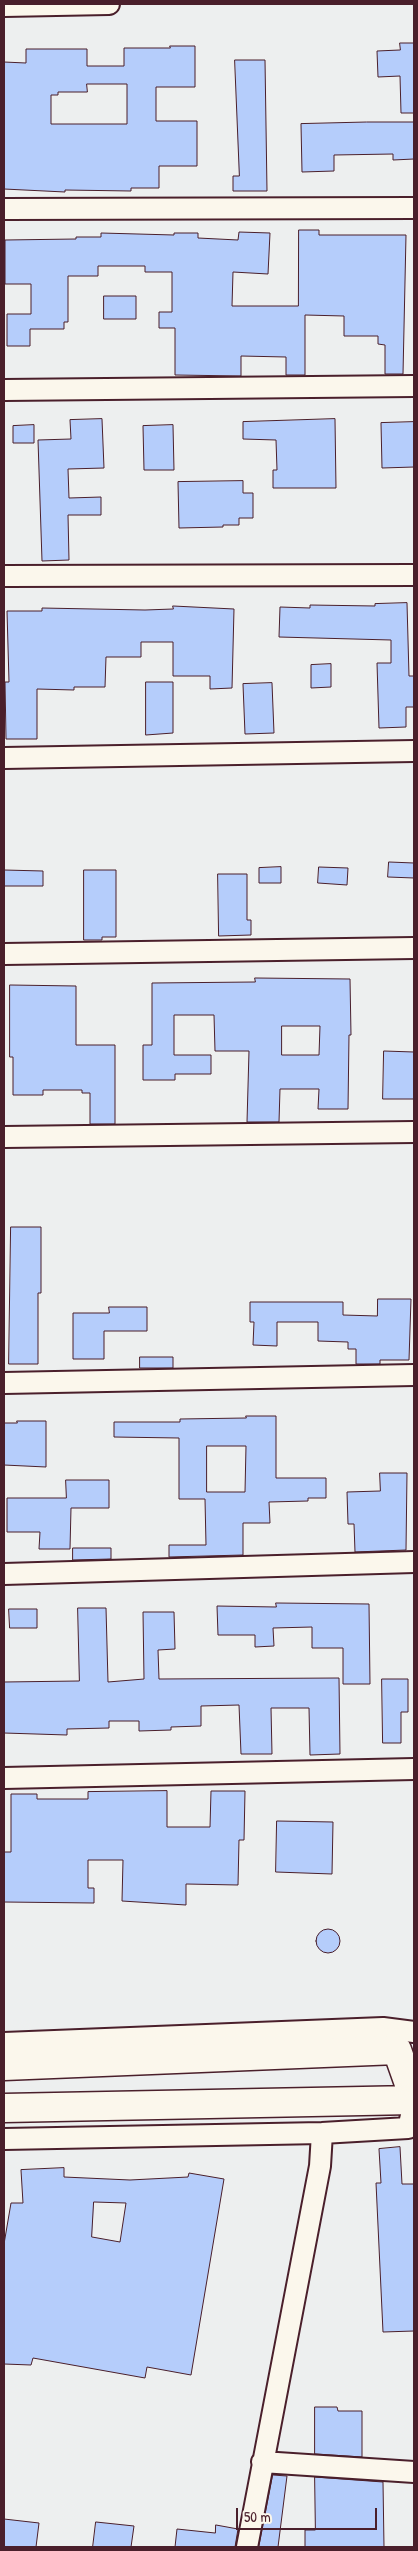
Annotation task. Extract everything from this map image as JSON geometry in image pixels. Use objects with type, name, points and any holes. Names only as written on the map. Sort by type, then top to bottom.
[{"type":"main road","points":[[4,2066],[397,2050],[413,2089],[4,2108]]},
{"type":"street","points":[[4,6],[109,4]]},
{"type":"street","points":[[4,209],[414,208]]},
{"type":"street","points":[[4,390],[414,386]]},
{"type":"street","points":[[4,576],[414,575]]},
{"type":"street","points":[[4,758],[414,751]]},
{"type":"street","points":[[4,954],[414,948]]},
{"type":"street","points":[[4,1137],[414,1132]]},
{"type":"street","points":[[4,1383],[414,1375]]},
{"type":"street","points":[[4,1574],[414,1562]]},
{"type":"street","points":[[4,1778],[414,1769]]},
{"type":"street","points":[[4,2043],[383,2028],[414,2032]]},
{"type":"street","points":[[4,2139],[322,2133],[408,2128],[413,2089]]},
{"type":"street","points":[[247,2547],[320,2166],[322,2133]]},
{"type":"street","points":[[262,2462],[414,2472]]},
{"type":"building","points":[[400,43],[414,43],[414,113],[401,113],[400,76],[378,77],[377,51],[400,50]]},
{"type":"building","points":[[170,46],[195,46],[195,87],[156,87],[156,121],[197,121],[197,166],[159,166],[159,188],[131,188],[131,191],[65,190],[65,192],[4,189],[4,62],[26,63],[26,49],[87,49],[87,66],[124,66],[124,48],[170,48]],"holes":[[[87,84],[127,84],[127,124],[51,124],[51,95],[58,95],[58,92],[87,92]]]},
{"type":"building","points":[[235,60],[265,60],[267,191],[233,191],[233,176],[239,176]]},
{"type":"building","points":[[414,122],[414,159],[393,160],[393,154],[334,155],[334,171],[302,172],[301,124]]},
{"type":"building","points":[[299,230],[319,230],[319,235],[406,235],[403,374],[385,374],[385,345],[378,344],[378,336],[344,336],[344,316],[305,315],[305,375],[286,375],[286,357],[241,356],[241,376],[175,375],[175,328],[159,328],[159,312],[172,312],[172,272],[145,272],[145,266],[98,266],[98,276],[68,276],[68,322],[64,322],[64,329],[30,329],[30,346],[7,346],[7,314],[31,314],[31,284],[5,284],[5,240],[76,239],[76,237],[101,237],[101,233],[174,235],[174,233],[198,233],[198,238],[238,240],[239,232],[270,233],[268,274],[233,272],[232,306],[298,306]]},
{"type":"building","points":[[104,296],[136,296],[136,319],[104,319]]},
{"type":"building","points":[[102,419],[104,468],[68,469],[69,498],[101,497],[101,515],[68,515],[69,560],[42,561],[38,440],[71,439],[70,420]]},
{"type":"building","points":[[335,419],[336,488],[273,488],[273,470],[277,470],[276,440],[243,439],[243,422]]},
{"type":"building","points":[[414,422],[414,467],[382,468],[381,423]]},
{"type":"building","points":[[34,425],[34,443],[13,443],[13,426]]},
{"type":"building","points":[[173,425],[174,470],[144,470],[143,426]]},
{"type":"building","points":[[243,481],[243,493],[253,493],[253,518],[239,518],[239,525],[179,528],[178,482]]},
{"type":"building","points":[[407,603],[409,676],[414,676],[414,707],[406,707],[406,727],[379,728],[377,663],[391,663],[391,640],[279,637],[280,607],[310,608],[310,605],[375,606],[375,604]]},
{"type":"building","points":[[173,606],[234,609],[232,688],[210,689],[210,676],[173,676],[173,642],[141,642],[141,657],[106,657],[105,687],[74,687],[74,690],[37,689],[37,739],[6,739],[5,682],[9,682],[7,611],[42,611],[42,608],[145,610],[173,609]]},
{"type":"building","points":[[331,664],[331,687],[311,688],[311,665]]},
{"type":"building","points":[[146,682],[173,682],[173,733],[146,735]]},
{"type":"building","points":[[272,683],[274,733],[245,734],[243,684]]},
{"type":"building","points":[[389,862],[414,863],[414,878],[388,877]]},
{"type":"building","points":[[281,867],[281,883],[259,883],[259,868]]},
{"type":"building","points":[[319,867],[348,868],[347,885],[318,883]]},
{"type":"building","points":[[4,870],[43,871],[43,886],[4,886]]},
{"type":"building","points":[[84,870],[116,870],[116,937],[102,937],[102,940],[84,940]]},
{"type":"building","points":[[218,874],[247,874],[247,920],[251,920],[251,935],[219,936]]},
{"type":"building","points":[[255,978],[350,979],[351,1035],[349,1035],[348,1109],[318,1109],[319,1089],[280,1089],[279,1122],[247,1122],[249,1051],[215,1051],[214,1015],[174,1015],[174,1055],[211,1055],[211,1074],[175,1074],[175,1080],[143,1080],[143,1045],[152,1045],[152,983],[255,982]],"holes":[[[282,1026],[320,1026],[319,1055],[282,1055]]]},
{"type":"building","points":[[10,985],[76,986],[76,1045],[115,1045],[115,1124],[90,1124],[90,1093],[82,1093],[82,1090],[43,1090],[43,1095],[13,1095],[13,1057],[10,1057]]},
{"type":"building","points":[[384,1051],[414,1052],[414,1099],[383,1099]]},
{"type":"building","points":[[11,1227],[41,1227],[41,1293],[38,1293],[38,1364],[9,1364]]},
{"type":"building","points":[[378,1299],[411,1299],[409,1360],[380,1360],[380,1364],[356,1364],[356,1349],[348,1349],[348,1342],[318,1341],[318,1322],[277,1322],[277,1346],[253,1345],[254,1322],[250,1322],[250,1302],[343,1302],[343,1315],[377,1316]]},
{"type":"building","points":[[109,1307],[147,1307],[147,1331],[104,1331],[104,1359],[73,1359],[73,1313],[109,1313]]},
{"type":"building","points":[[140,1357],[173,1357],[173,1368],[140,1368]]},
{"type":"building","points":[[246,1416],[276,1416],[276,1478],[326,1478],[326,1498],[308,1498],[308,1501],[269,1502],[270,1523],[243,1523],[243,1555],[169,1557],[169,1545],[206,1545],[205,1499],[179,1499],[179,1438],[114,1437],[114,1422],[180,1422],[180,1419],[246,1418]],"holes":[[[207,1446],[246,1446],[245,1492],[207,1492]]]},
{"type":"building","points":[[17,1421],[46,1421],[46,1467],[4,1465],[4,1423],[17,1423]]},
{"type":"building","points":[[380,1473],[407,1473],[406,1550],[355,1552],[354,1524],[348,1524],[347,1492],[380,1491]]},
{"type":"building","points":[[66,1480],[109,1480],[109,1508],[71,1508],[70,1549],[39,1549],[40,1532],[7,1532],[7,1498],[66,1498]]},
{"type":"building","points":[[73,1548],[111,1548],[111,1559],[73,1560]]},
{"type":"building","points":[[276,1603],[369,1604],[370,1684],[343,1684],[343,1648],[312,1648],[312,1627],[273,1628],[274,1646],[255,1647],[255,1635],[218,1635],[217,1606],[276,1607]]},
{"type":"building","points":[[78,1608],[106,1608],[108,1682],[144,1679],[143,1612],[174,1612],[175,1649],[158,1650],[159,1679],[339,1678],[340,1754],[310,1755],[309,1708],[271,1708],[272,1754],[241,1754],[239,1705],[201,1706],[201,1726],[171,1727],[171,1730],[139,1731],[139,1721],[109,1721],[109,1728],[67,1729],[67,1735],[4,1733],[4,1682],[79,1681]]},
{"type":"building","points":[[9,1609],[37,1609],[37,1628],[10,1628]]},
{"type":"building","points":[[382,1679],[408,1679],[408,1712],[401,1712],[401,1743],[383,1743]]},
{"type":"building","points":[[167,1791],[167,1827],[210,1827],[211,1791],[245,1791],[244,1840],[239,1840],[238,1885],[186,1884],[186,1905],[122,1901],[123,1860],[88,1860],[88,1888],[94,1888],[94,1903],[4,1902],[4,1852],[11,1852],[11,1794],[37,1794],[37,1799],[88,1799],[88,1792]]},
{"type":"building","points":[[277,1821],[333,1822],[332,1874],[276,1872]]},
{"type":"building","points":[[328,1929],[336,1933],[340,1941],[336,1949],[328,1953],[320,1949],[316,1941],[320,1933]]},
{"type":"building","points":[[400,2147],[402,2184],[414,2184],[414,2331],[383,2332],[376,2183],[381,2183],[379,2149]]},
{"type":"building","points":[[64,2168],[64,2177],[130,2180],[188,2177],[189,2173],[224,2179],[191,2375],[147,2367],[145,2378],[33,2358],[31,2365],[4,2364],[4,2244],[11,2203],[23,2203],[21,2170]],"holes":[[[94,2202],[126,2203],[120,2242],[92,2237]]]},
{"type":"building","points":[[315,2407],[337,2407],[338,2411],[362,2411],[362,2457],[315,2454]]},
{"type":"building","points":[[273,2475],[287,2476],[278,2547],[259,2547]]},
{"type":"building","points":[[315,2477],[383,2482],[384,2547],[305,2547],[305,2530],[315,2530]]},
{"type":"building","points":[[4,2519],[39,2523],[36,2547],[4,2547]]},
{"type":"building","points":[[96,2522],[134,2526],[131,2547],[93,2547]]},
{"type":"building","points":[[216,2525],[238,2529],[235,2547],[175,2547],[177,2529],[215,2533]]}]
